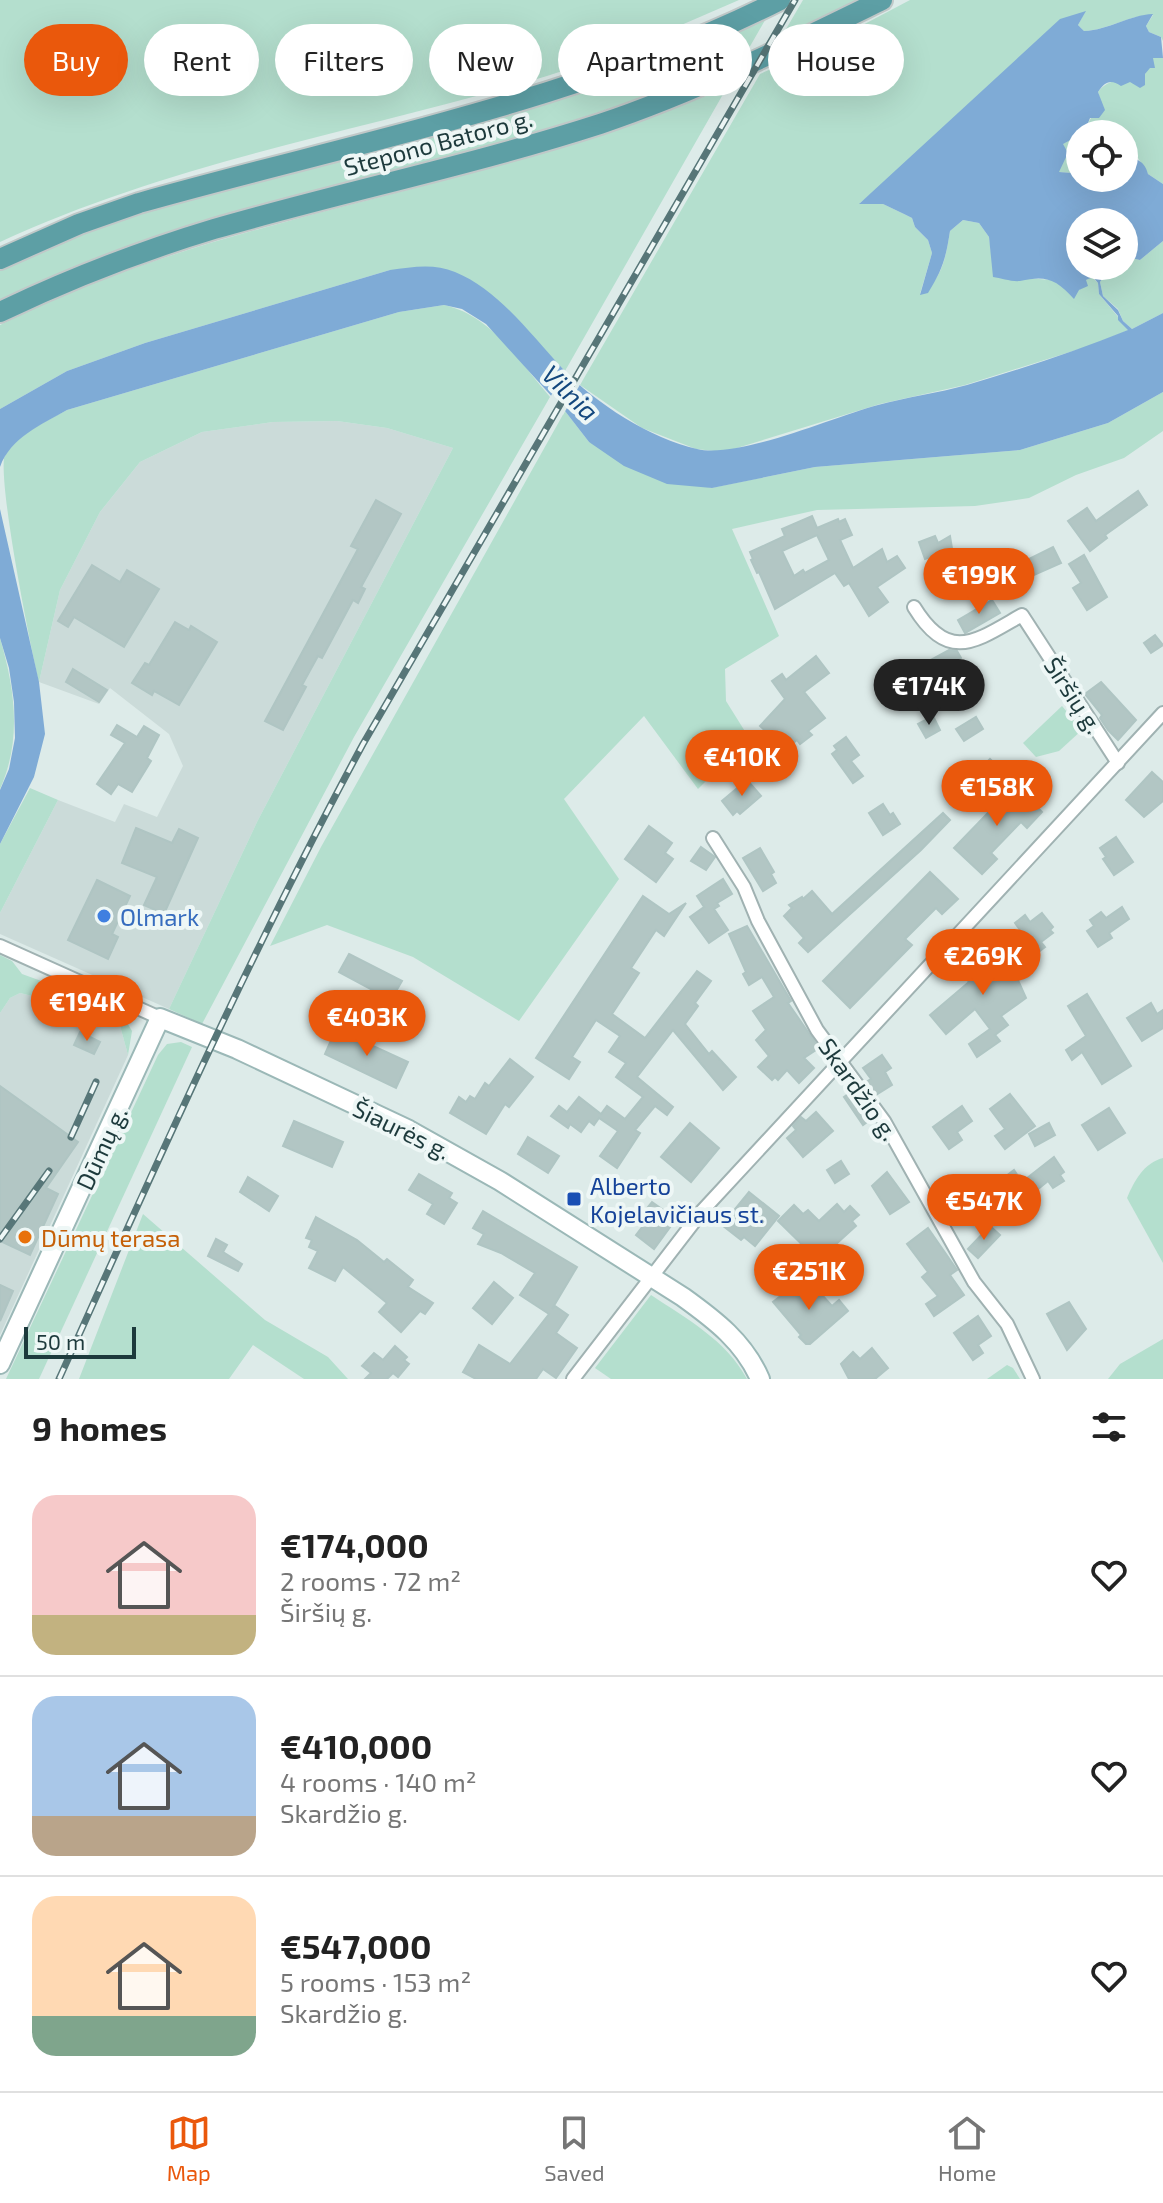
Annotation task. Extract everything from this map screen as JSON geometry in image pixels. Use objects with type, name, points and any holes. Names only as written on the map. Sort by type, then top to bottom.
[{"type":"main road","name":"Stepono Batoro g.","points":[[0,259],[79,224],[139,203],[586,79],[662,52],[780,0]]},
{"type":"main road","name":"Stepono Batoro g.","points":[[0,312],[118,261],[214,229],[599,124],[683,93],[781,50],[882,0]]},
{"type":"main road","name":"Šiaurės g.","points":[[160,1018],[237,1049],[409,1130],[459,1157],[704,1312],[736,1339],[760,1379]]},
{"type":"main road","name":"Dūmų g.","points":[[0,1364],[160,1018]]},
{"type":"street","name":"Širšių g.","points":[[914,607],[930,630],[957,642],[976,641],[1022,615],[1118,763]]},
{"type":"street","points":[[573,1379],[703,1210],[1163,713]]},
{"type":"street","name":"Skardžio g.","points":[[713,838],[744,887],[758,921],[817,1030],[884,1121],[974,1282],[1007,1324],[1033,1379]]},
{"type":"street","name":"Šiaurės g.","points":[[0,946],[160,1018]]},
{"type":"shaded area","points":[[337,421],[387,428],[453,448],[257,822],[169,1009],[0,934],[0,913],[58,800],[115,822],[124,804],[157,817],[183,766],[169,734],[110,688],[99,704],[39,682],[60,590],[100,512],[140,462],[202,432],[273,422]]},
{"type":"shaded area","points":[[20,993],[112,1016],[119,1022],[128,1055],[0,1335],[0,1013],[10,998]]},
{"type":"green space","points":[[0,0],[739,0],[683,24],[558,24],[558,72],[542,77],[542,24],[429,24],[429,96],[474,96],[201,169],[66,214],[0,242]]},
{"type":"green space","points":[[803,0],[859,0],[808,24],[789,24]]},
{"type":"green space","points":[[910,0],[1163,0],[1163,41],[1149,32],[1146,26],[1153,15],[1084,31],[1078,25],[1085,12],[860,203],[883,204],[912,218],[915,227],[928,240],[932,253],[920,294],[939,274],[950,231],[963,220],[979,223],[989,237],[993,266],[1026,278],[1052,280],[1079,290],[1086,280],[1095,280],[1099,294],[1129,330],[1089,346],[965,385],[880,404],[724,452],[696,449],[642,428],[580,385],[747,96],[752,96],[752,88],[760,74],[768,70],[768,96],[904,96],[904,24],[865,24]]},
{"type":"green space","points":[[768,15],[752,43],[752,24],[740,24]]},
{"type":"green space","points":[[1153,58],[1163,58],[1163,184],[1148,174],[1138,158],[1138,120],[1090,120],[1101,102],[1098,92],[1102,87],[1119,79],[1145,74]]},
{"type":"green space","points":[[558,81],[558,96],[645,96],[532,134],[147,239],[0,300],[0,268],[116,221],[512,96],[542,96],[542,86]]},
{"type":"green space","points":[[707,96],[722,96],[565,371],[504,307],[390,270],[145,343],[67,371],[0,409],[0,325],[65,295],[201,246],[593,137]]},
{"type":"green space","points":[[1066,157],[1066,173],[1058,172]]},
{"type":"green space","points":[[1163,241],[1163,313],[1132,329],[1123,321],[1118,309],[1103,296],[1100,282],[1138,280],[1140,260]]},
{"type":"green space","points":[[444,305],[461,310],[490,329],[550,397],[354,737],[202,1024],[169,1009],[257,822],[453,448],[387,428],[337,421],[273,422],[202,432],[140,462],[100,512],[60,590],[39,682],[6,502],[4,458],[23,435],[67,410],[399,312]]},
{"type":"green space","points":[[1163,392],[1163,431],[1124,458],[1076,475],[1029,498],[975,506],[817,510],[732,529],[779,636],[725,669],[726,701],[746,733],[742,745],[698,789],[644,716],[564,799],[619,879],[519,1021],[413,957],[327,925],[270,946],[321,847],[565,411],[589,442],[711,488],[815,467],[1020,450],[1108,423]]},
{"type":"green space","points":[[0,638],[12,695],[14,733],[0,789]]},
{"type":"green space","points":[[1062,706],[1082,730],[1059,751],[1036,757],[1023,743]]},
{"type":"green space","points":[[30,788],[58,800],[0,913],[0,844]]},
{"type":"green space","points":[[0,955],[12,961],[22,974],[119,1009],[132,1031],[128,1055],[119,1022],[112,1016],[20,993],[10,998],[0,1013]]},
{"type":"green space","points":[[181,1042],[192,1047],[39,1379],[6,1379],[158,1055],[167,1044]]},
{"type":"green space","points":[[1163,1158],[1163,1263],[1127,1198],[1145,1168]]},
{"type":"green space","points":[[143,1214],[265,1320],[328,1357],[348,1379],[304,1379],[253,1345],[229,1379],[79,1379]]},
{"type":"green space","points":[[651,1295],[717,1342],[747,1379],[611,1379],[595,1368]]},
{"type":"green space","points":[[1163,1339],[1163,1379],[1108,1379],[1120,1364]]},
{"type":"green space","points":[[1007,1365],[1020,1379],[987,1379]]},
{"type":"water","points":[[1086,11],[1078,25],[1084,31],[1153,14],[1146,26],[1149,32],[1161,37],[1163,58],[1153,58],[1155,68],[1150,68],[1145,74],[1145,85],[1140,88],[1130,82],[1121,86],[1114,82],[1106,83],[1098,92],[1105,110],[1099,118],[1066,120],[1066,142],[1063,144],[1066,157],[1059,172],[1066,173],[1066,192],[1138,192],[1138,161],[1148,174],[1163,184],[1163,241],[1140,260],[1138,208],[1066,208],[1066,280],[1086,280],[1088,286],[1079,290],[1074,299],[1050,280],[1017,281],[993,277],[989,237],[979,223],[963,220],[950,231],[943,263],[933,285],[928,293],[920,295],[932,253],[928,240],[915,227],[912,218],[883,204],[859,204],[1060,19]]},
{"type":"water","name":"Vilnia","points":[[439,267],[471,280],[500,302],[576,382],[607,407],[661,437],[697,449],[715,450],[761,443],[878,405],[987,379],[1128,330],[1099,294],[1096,280],[1101,280],[1103,296],[1132,329],[1163,313],[1163,392],[1108,423],[1020,450],[815,467],[712,488],[667,484],[624,466],[589,442],[486,324],[462,309],[444,305],[399,312],[67,410],[19,440],[0,467],[0,409],[67,371],[145,343],[390,270]]},
{"type":"water","points":[[0,509],[39,682],[45,734],[34,777],[0,844],[0,790],[9,769],[15,738],[9,668],[0,638]]},
{"type":"pier","points":[[567,368],[582,381],[563,415],[548,401]]},
{"type":"building","points":[[1138,491],[1147,505],[1105,535],[1107,538],[1090,551],[1068,521],[1087,508],[1096,521]]},
{"type":"building","points":[[376,500],[401,514],[361,587],[365,589],[358,603],[353,600],[322,658],[318,656],[302,685],[306,687],[283,730],[265,721],[358,549],[351,546]]},
{"type":"building","points":[[812,516],[817,528],[845,519],[852,535],[840,540],[853,568],[882,549],[887,562],[897,556],[905,568],[877,587],[888,602],[869,616],[849,583],[844,586],[835,573],[775,609],[750,552],[785,536],[782,529]],"holes":[[[817,535],[829,560],[794,576],[782,551]]]},
{"type":"building","points":[[935,536],[938,543],[950,536],[956,573],[936,577],[933,556],[925,559],[919,542]]},
{"type":"building","points":[[1053,547],[1061,563],[1034,575],[1027,560]]},
{"type":"building","points":[[1084,555],[1107,597],[1087,610],[1073,588],[1081,583],[1069,564]]},
{"type":"building","points":[[92,565],[120,582],[127,570],[159,589],[124,647],[74,617],[68,627],[58,621]]},
{"type":"building","points":[[992,600],[1000,613],[965,633],[958,620]]},
{"type":"building","points":[[175,622],[189,630],[191,626],[217,642],[179,705],[132,683],[145,663],[149,665]]},
{"type":"building","points":[[1155,635],[1163,645],[1151,653],[1144,643]]},
{"type":"building","points":[[949,650],[957,651],[961,658],[949,665],[965,697],[945,707],[930,675],[934,672],[929,661]]},
{"type":"building","points":[[816,656],[829,673],[804,692],[825,718],[808,731],[812,735],[800,744],[797,740],[772,759],[763,746],[774,739],[760,726],[785,699],[772,681],[782,674],[786,680]]},
{"type":"building","points":[[73,669],[107,690],[99,702],[66,682]]},
{"type":"building","points":[[896,679],[906,694],[891,703],[881,688]]},
{"type":"building","points":[[1101,682],[1136,720],[1118,740],[1085,694]]},
{"type":"building","points":[[933,716],[940,730],[926,738],[918,724]]},
{"type":"building","points":[[976,717],[983,729],[964,741],[956,729]]},
{"type":"building","points":[[117,725],[137,737],[144,726],[159,735],[147,758],[151,761],[132,792],[118,784],[111,794],[97,784],[125,743],[111,735]]},
{"type":"building","points":[[846,737],[859,755],[851,761],[863,776],[853,783],[832,754],[837,750],[834,746]]},
{"type":"building","points":[[990,759],[1000,769],[966,803],[958,792]]},
{"type":"building","points":[[1152,772],[1163,782],[1163,801],[1144,817],[1126,800]]},
{"type":"building","points":[[747,780],[761,796],[740,814],[737,811],[733,815],[722,801]]},
{"type":"building","points":[[1015,785],[1042,812],[1027,828],[1021,822],[991,853],[997,859],[982,874],[954,848]]},
{"type":"building","points":[[883,804],[900,824],[883,835],[869,813]]},
{"type":"building","points":[[943,813],[950,820],[921,850],[808,952],[799,943],[804,938],[784,916],[792,908],[789,905],[812,891],[832,914]]},
{"type":"building","points":[[649,826],[672,843],[665,853],[673,859],[656,882],[625,859]]},
{"type":"building","points":[[136,828],[172,843],[179,829],[198,838],[164,914],[144,905],[157,877],[122,863]]},
{"type":"building","points":[[1116,837],[1133,862],[1114,875],[1103,859],[1106,857],[1100,848]]},
{"type":"building","points":[[701,847],[715,857],[706,870],[691,861]]},
{"type":"building","points":[[760,848],[774,872],[771,874],[776,883],[763,891],[743,858]]},
{"type":"building","points":[[930,872],[958,899],[942,914],[936,908],[905,939],[912,945],[850,1008],[823,981]]},
{"type":"building","points":[[723,879],[732,894],[717,903],[719,906],[714,909],[728,930],[709,943],[690,917],[704,907],[697,896]]},
{"type":"building","points":[[97,880],[130,896],[112,934],[118,937],[108,959],[68,940]]},
{"type":"building","points":[[643,896],[669,914],[686,903],[664,936],[656,930],[631,968],[639,973],[612,1014],[645,1038],[697,971],[711,981],[685,1024],[709,1054],[712,1051],[736,1077],[723,1090],[673,1030],[637,1077],[673,1107],[667,1115],[655,1106],[635,1130],[640,1133],[617,1168],[600,1156],[618,1131],[599,1118],[594,1125],[589,1121],[581,1132],[570,1124],[568,1128],[551,1116],[559,1106],[567,1112],[579,1097],[601,1114],[607,1106],[625,1119],[643,1097],[616,1077],[626,1063],[609,1052],[620,1036],[596,1020],[572,1057],[580,1062],[569,1079],[536,1058]]},
{"type":"building","points":[[1122,907],[1129,919],[1109,933],[1112,938],[1098,947],[1087,931],[1094,926],[1090,920],[1101,912],[1106,918]]},
{"type":"building","points":[[1042,913],[1053,927],[1050,930],[1053,933],[1041,942],[1045,947],[1028,960],[1009,938],[1020,930],[1015,923],[1025,915],[1030,922]]},
{"type":"building","points":[[747,926],[791,1001],[788,1003],[819,1048],[804,1058],[814,1068],[799,1083],[787,1070],[778,1080],[775,1077],[772,1080],[758,1067],[769,1056],[756,1040],[766,1030],[753,1011],[774,997],[762,977],[749,985],[743,974],[746,972],[729,934]]},
{"type":"building","points":[[983,947],[993,958],[1004,949],[1026,998],[1001,1016],[1008,1025],[995,1035],[1000,1041],[977,1057],[969,1044],[990,1029],[975,1009],[946,1034],[930,1015],[969,982],[958,968]]},
{"type":"building","points":[[349,954],[402,981],[391,1000],[339,972]]},
{"type":"building","points":[[1087,994],[1131,1066],[1102,1084],[1082,1052],[1072,1060],[1066,1050],[1086,1036],[1068,1006]]},
{"type":"building","points":[[1151,1003],[1157,1014],[1163,1010],[1163,1028],[1142,1041],[1127,1018]]},
{"type":"building","points":[[336,1029],[408,1062],[396,1088],[325,1054]]},
{"type":"building","points":[[80,1032],[100,1042],[94,1054],[74,1045]]},
{"type":"building","points":[[882,1055],[891,1068],[885,1072],[892,1085],[876,1095],[866,1082],[871,1079],[863,1068]]},
{"type":"building","points":[[510,1059],[533,1077],[509,1107],[505,1104],[486,1134],[450,1113],[459,1097],[466,1102],[470,1096],[475,1099],[485,1083],[489,1086]]},
{"type":"building","points":[[0,1086],[78,1142],[46,1188],[58,1194],[30,1255],[0,1241]]},
{"type":"building","points":[[851,1092],[871,1119],[863,1125],[844,1097]]},
{"type":"building","points":[[1010,1094],[1035,1126],[1005,1149],[995,1136],[1005,1129],[990,1109]]},
{"type":"building","points":[[962,1106],[972,1121],[957,1132],[962,1140],[949,1149],[933,1127]]},
{"type":"building","points":[[1109,1108],[1125,1133],[1098,1150],[1082,1125]]},
{"type":"building","points":[[816,1112],[833,1131],[803,1157],[787,1138],[796,1130],[793,1126],[801,1117],[806,1121]]},
{"type":"building","points":[[294,1121],[343,1142],[332,1167],[283,1146]]},
{"type":"building","points":[[690,1123],[719,1148],[691,1182],[661,1157]]},
{"type":"building","points":[[1049,1123],[1055,1135],[1035,1146],[1029,1134]]},
{"type":"building","points":[[528,1137],[559,1156],[548,1173],[518,1154]]},
{"type":"building","points":[[1054,1157],[1064,1172],[1060,1175],[1064,1181],[1053,1188],[1048,1181],[1027,1198],[1024,1194],[998,1213],[984,1193],[1014,1170],[1022,1182]]},
{"type":"building","points":[[841,1161],[849,1174],[835,1183],[827,1170]]},
{"type":"building","points":[[887,1172],[909,1202],[890,1214],[872,1186]]},
{"type":"building","points":[[419,1174],[452,1193],[449,1198],[457,1203],[444,1224],[427,1214],[433,1204],[409,1190]]},
{"type":"building","points":[[248,1177],[278,1196],[269,1211],[240,1192]]},
{"type":"building","points":[[749,1192],[779,1216],[755,1246],[744,1237],[741,1240],[722,1225]]},
{"type":"building","points":[[948,1197],[956,1207],[946,1214],[940,1203]]},
{"type":"building","points":[[652,1202],[676,1219],[654,1249],[636,1235],[649,1218],[643,1213]]},
{"type":"building","points":[[837,1204],[844,1212],[850,1206],[859,1215],[852,1221],[856,1226],[835,1245],[851,1263],[830,1276],[822,1264],[778,1221],[794,1205],[803,1214],[808,1210],[819,1221]]},
{"type":"building","points":[[483,1211],[577,1267],[552,1309],[555,1306],[568,1315],[556,1333],[577,1348],[556,1378],[543,1369],[536,1379],[476,1379],[463,1372],[479,1345],[510,1364],[549,1314],[520,1295],[535,1273],[501,1253],[478,1244],[484,1234],[473,1228]]},
{"type":"building","points":[[316,1217],[357,1240],[384,1262],[387,1259],[413,1280],[408,1287],[433,1303],[425,1314],[420,1311],[401,1332],[379,1312],[387,1303],[343,1267],[335,1281],[309,1268],[318,1251],[309,1247],[312,1240],[306,1238]]},
{"type":"building","points":[[990,1226],[1000,1235],[978,1258],[968,1249]]},
{"type":"building","points":[[928,1228],[957,1270],[950,1275],[964,1295],[934,1316],[926,1304],[938,1296],[922,1277],[928,1272],[907,1244]]},
{"type":"building","points":[[216,1239],[227,1245],[223,1252],[242,1264],[238,1271],[208,1256]]},
{"type":"building","points":[[494,1282],[513,1298],[492,1324],[473,1308]]},
{"type":"building","points":[[796,1284],[802,1292],[812,1284],[832,1306],[839,1300],[848,1311],[810,1344],[799,1337],[801,1335],[773,1302]]},
{"type":"building","points":[[0,1285],[13,1291],[0,1321]]},
{"type":"building","points":[[1069,1302],[1086,1329],[1067,1350],[1047,1314]]},
{"type":"building","points":[[978,1316],[991,1336],[978,1345],[983,1353],[973,1360],[954,1333]]},
{"type":"building","points":[[395,1346],[407,1357],[404,1360],[409,1364],[398,1377],[393,1373],[387,1379],[365,1379],[371,1373],[362,1366],[374,1353],[383,1360]]},
{"type":"building","points":[[872,1348],[888,1368],[875,1379],[849,1379],[841,1364],[853,1352],[860,1359]]},
{"type":"railway","points":[[59,1379],[243,979],[363,744],[795,0]]},
{"type":"railway","points":[[71,1137],[96,1082]]},
{"type":"railway","points":[[0,1239],[49,1171]]},
{"type":"place","name":"Olmark","points":[[104,916]]},
{"type":"place","name":"Alberto Kojelavičiaus st.","points":[[574,1199]]},
{"type":"place","name":"Dūmų terasa","points":[[25,1237]]}]
